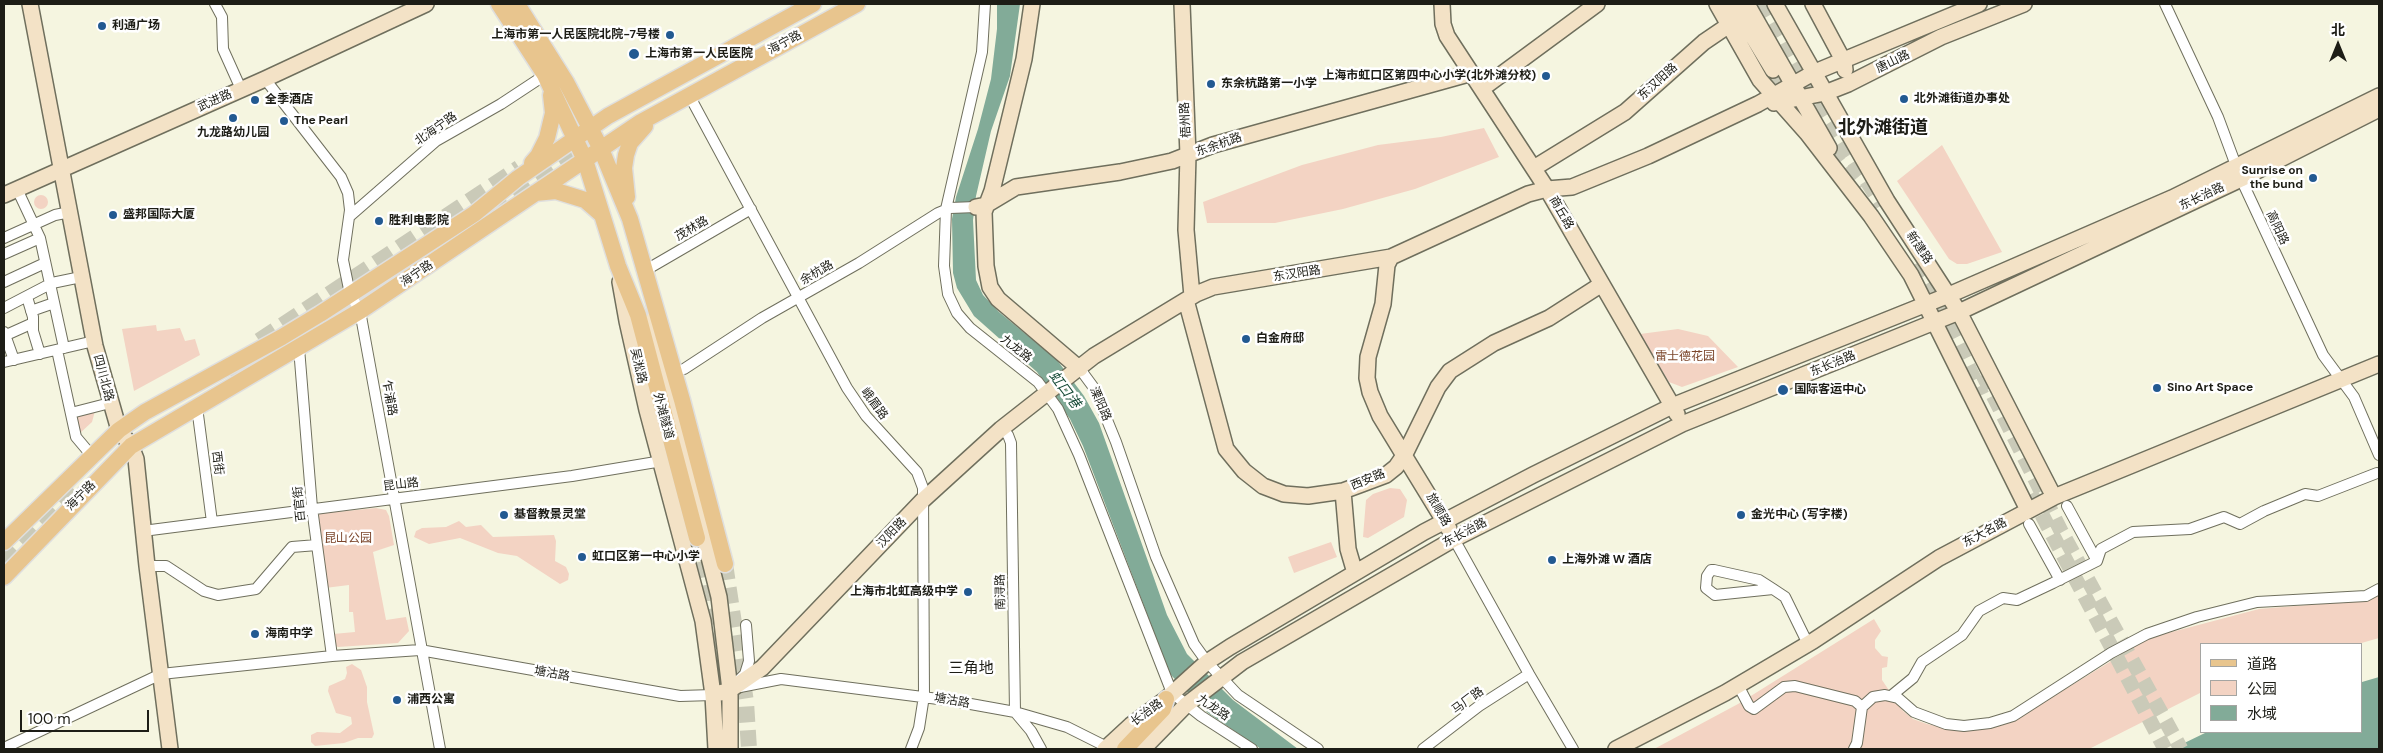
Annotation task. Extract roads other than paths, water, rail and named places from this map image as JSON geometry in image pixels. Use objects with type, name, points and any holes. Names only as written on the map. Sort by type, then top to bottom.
[{"type":"main road","name":"四川北路","points":[[30,4],[63,168],[94,341],[119,430],[131,446],[136,459],[147,566],[170,749]]},
{"type":"main road","name":"武进路","points":[[10,192],[63,168],[90,159],[426,4]]},
{"type":"main road","name":"吴淞路","points":[[499,4],[547,79],[585,160],[618,266],[626,321],[703,621],[713,695],[716,749]]},
{"type":"main road","name":"吴淞路","points":[[517,4],[566,82],[601,149],[630,219],[646,270],[653,304],[658,355],[719,597],[730,690],[730,749]]},
{"type":"main road","name":"海宁路","points":[[4,542],[119,430],[165,399],[282,337],[350,294],[474,214],[518,178],[590,127],[813,4]]},
{"type":"main road","name":"海宁路","points":[[4,577],[131,446],[360,311],[477,234],[533,193],[661,110],[857,4]]},
{"type":"main road","name":"溧阳路","points":[[1032,4],[1024,59],[992,191],[976,206],[984,218],[986,266],[994,293],[1008,308],[1061,382]]},
{"type":"main road","name":"梧州路","points":[[1182,4],[1188,155],[1186,230],[1189,298]]},
{"type":"main road","name":"商丘路","points":[[1442,4],[1444,30],[1547,189],[1682,424]]},
{"type":"main road","points":[[1483,88],[1597,4]]},
{"type":"main road","name":"新建路","points":[[1717,4],[1760,80],[1871,216]]},
{"type":"main road","points":[[1733,4],[1773,70]]},
{"type":"main road","name":"新建路","points":[[1747,4],[1792,84],[1871,216],[1911,275],[1936,322],[2028,517]]},
{"type":"main road","name":"新建路","points":[[1775,4],[1887,201],[1960,312],[2054,497]]},
{"type":"main road","points":[[1813,4],[1844,62],[1848,84]]},
{"type":"main road","name":"唐山路","points":[[1777,99],[1792,84],[1815,72],[1844,62],[1978,4]]},
{"type":"main road","name":"唐山路","points":[[1547,189],[1565,188],[1580,184],[1648,156],[1758,104],[1777,99],[1801,98],[1825,93],[1848,84],[1941,37],[2024,4]]},
{"type":"main road","name":"东汉阳路","points":[[1534,168],[1625,112],[1704,42],[1729,25]]},
{"type":"main road","name":"东余杭路","points":[[976,206],[1016,188],[1135,170],[1188,155],[1230,140],[1472,73]]},
{"type":"main road","points":[[518,178],[538,156],[547,138],[553,113],[547,79]]},
{"type":"main road","name":"东长治路","points":[[1219,678],[1250,657],[1454,539],[1682,424],[1960,312],[2239,172],[2379,96]]},
{"type":"main road","name":"东长治路","points":[[1177,689],[1206,664],[1355,573],[1445,521],[1672,406],[1949,295],[2172,198],[2239,172],[2379,109]]},
{"type":"main road","points":[[630,219],[625,180],[626,155],[636,135],[661,110]]},
{"type":"main road","name":"东汉阳路","points":[[1061,382],[1094,356],[1189,298],[1213,288],[1391,257],[1528,194],[1547,189]]},
{"type":"main road","points":[[533,193],[556,191],[585,200],[602,215]]},
{"type":"main road","name":"旅顺路","points":[[1391,257],[1387,265],[1383,304],[1368,357],[1367,378],[1378,411],[1454,539]]},
{"type":"main road","name":"外滩隧道","points":[[618,266],[638,316],[697,538]]},
{"type":"main road","name":"西安路","points":[[1189,298],[1221,435],[1235,462],[1254,480],[1284,494],[1308,496],[1343,491],[1386,475],[1396,467],[1405,454],[1438,387],[1450,371],[1494,343],[1549,318],[1602,284]]},
{"type":"main road","name":"外滩隧道","points":[[653,304],[682,400],[725,564]]},
{"type":"main road","name":"东大名路","points":[[1616,749],[1738,685],[1808,644],[1940,558],[2028,517],[2054,497],[2379,364]]},
{"type":"main road","name":"汉阳路","points":[[730,690],[773,657],[923,500],[1001,429],[1061,382]]},
{"type":"main road","points":[[1343,491],[1348,549],[1355,573]]},
{"type":"main road","name":"长治路","points":[[1143,749],[1189,702],[1219,678]]},
{"type":"main road","points":[[1124,749],[1163,709],[1177,689]]},
{"type":"main road","name":"长治路","points":[[1106,748],[1131,725],[1177,689]]},
{"type":"main road","name":"塘沽路","points":[[713,695],[730,690]]},
{"type":"street","points":[[215,4],[222,17],[223,49],[241,90]]},
{"type":"street","name":"九龙路","points":[[985,4],[982,52],[950,208],[944,266],[946,285],[952,304],[970,328],[1034,378],[1061,382],[1064,422],[1080,455],[1177,689],[1189,702],[1252,749]]},
{"type":"street","name":"高阳路","points":[[2164,4],[2218,117],[2239,172],[2323,355],[2354,397],[2379,455]]},
{"type":"street","name":"乍浦路","points":[[265,79],[344,182],[350,199],[350,216],[343,260],[350,294],[360,311],[420,650],[440,749]]},
{"type":"street","name":"北海宁路","points":[[350,216],[436,141],[547,79]]},
{"type":"street","name":"峨眉路","points":[[688,95],[857,404],[917,472],[923,488],[924,696],[919,728],[911,749]]},
{"type":"street","points":[[10,192],[33,224],[40,238],[54,303],[76,437],[92,456]]},
{"type":"street","points":[[950,208],[976,206]]},
{"type":"street","name":"余杭路","points":[[684,369],[762,318],[950,208]]},
{"type":"street","name":"茂林路","points":[[646,270],[751,209]]},
{"type":"street","points":[[4,238],[55,215],[70,212]]},
{"type":"street","points":[[4,242],[6,253],[40,238]]},
{"type":"street","points":[[4,282],[46,263]]},
{"type":"street","points":[[4,308],[50,285],[52,282],[81,276]]},
{"type":"street","points":[[26,297],[31,311],[40,354]]},
{"type":"street","points":[[31,311],[54,303]]},
{"type":"street","points":[[14,360],[4,335],[33,323]]},
{"type":"street","points":[[4,362],[94,341]]},
{"type":"street","name":"百官街","points":[[299,348],[312,508],[332,656]]},
{"type":"street","name":"溧阳路","points":[[1061,382],[1094,388],[1172,598],[1188,634],[1206,664],[1219,678],[1251,705],[1318,749]]},
{"type":"street","points":[[71,413],[110,403]]},
{"type":"street","name":"西街","points":[[197,407],[212,522]]},
{"type":"street","name":"南浔路","points":[[1001,429],[1008,435],[1010,443],[1015,712]]},
{"type":"street","name":"昆山路","points":[[143,531],[572,476],[662,461]]},
{"type":"street","points":[[1891,696],[1913,678],[1922,662],[1962,635],[1979,611],[2003,598],[2017,600],[2060,580],[2097,560],[2101,549],[2133,532],[2190,529],[2224,517],[2240,524],[2264,511],[2305,494],[2318,496],[2377,473]]},
{"type":"street","points":[[2067,506],[2097,560]]},
{"type":"street","points":[[2028,517],[2060,580]]},
{"type":"street","name":"旅顺路","points":[[1454,539],[1528,674],[1573,749]]},
{"type":"street","points":[[147,566],[166,566],[204,591],[218,595],[256,589],[292,548],[317,545]]},
{"type":"street","points":[[1773,589],[1714,595],[1706,588],[1707,576],[1708,572],[1714,570],[1759,580],[1773,589],[1785,597],[1808,644]]},
{"type":"street","points":[[1854,749],[1859,735],[1862,707],[1873,697],[1891,696],[1898,698],[1914,712],[1946,724],[1964,726],[1990,723],[2013,716],[2111,653],[2147,634],[2197,616],[2257,602],[2366,596],[2379,589]]},
{"type":"street","points":[[730,690],[748,668],[749,647],[746,625]]},
{"type":"street","name":"塘沽路","points":[[4,748],[161,674],[332,656],[420,650],[693,698],[713,695]]},
{"type":"street","name":"马厂路","points":[[1423,749],[1480,706],[1528,674]]},
{"type":"street","name":"塘沽路","points":[[730,690],[754,683],[781,680],[924,696],[1015,712],[1067,727],[1106,748]]},
{"type":"street","points":[[1738,685],[1749,706],[1754,709],[1784,687],[1795,686],[1855,701],[1862,707]]},
{"type":"street","points":[[1015,712],[1031,731],[1041,749]]},
{"type":"water","name":"虹口港","points":[[997,4],[1020,4],[1010,76],[991,131],[976,196],[973,220],[976,280],[983,295],[999,312],[1057,360],[1084,396],[1099,423],[1167,615],[1187,654],[1233,700],[1298,749],[1261,749],[1208,713],[1170,674],[1083,446],[1070,419],[1037,372],[974,316],[957,288],[953,273],[952,219],[956,197],[978,129],[991,79],[997,29]]},
{"type":"water","points":[[2379,677],[2379,749],[2172,749],[2205,733],[2363,733],[2363,682]]},
{"type":"tunnel","points":[[1759,4],[1805,84],[1882,205]]},
{"type":"tunnel","points":[[1773,70],[1791,98]]},
{"type":"tunnel","points":[[1830,151],[1860,188]]},
{"type":"tunnel","points":[[467,226],[581,153]]},
{"type":"tunnel","points":[[260,342],[520,169]]},
{"type":"tunnel","points":[[1912,266],[1950,329],[1982,395]]},
{"type":"tunnel","points":[[232,378],[301,334]]},
{"type":"tunnel","points":[[1983,375],[2061,531],[2181,749]]},
{"type":"tunnel","points":[[4,565],[79,490]]},
{"type":"tunnel","points":[[2031,494],[2165,749]]},
{"type":"tunnel","points":[[697,538],[706,582],[725,731]]},
{"type":"tunnel","points":[[725,564],[746,702],[749,749]]},
{"type":"place","name":"利通广场","points":[[102,26]]},
{"type":"place","name":"上海市第一人民医院北院-7号楼","points":[[670,35]]},
{"type":"place","name":"上海市第一人民医院","points":[[634,54]]},
{"type":"place","name":"上海市虹口区第四中心小学(北外滩分校)","points":[[1546,76]]},
{"type":"place","name":"东余杭路第一小学","points":[[1211,84]]},
{"type":"place","name":"北外滩街道办事处","points":[[1904,99]]},
{"type":"place","name":"全季酒店","points":[[255,100]]},
{"type":"place","name":"九龙路幼儿园","points":[[233,118]]},
{"type":"place","name":"The Pearl","points":[[284,121]]},
{"type":"place","name":"Sunrise on the bund","points":[[2313,178]]},
{"type":"place","name":"盛邦国际大厦","points":[[113,215]]},
{"type":"place","name":"胜利电影院","points":[[379,221]]},
{"type":"place","name":"白金府邸","points":[[1246,339]]},
{"type":"place","name":"Sino Art Space","points":[[2157,388]]},
{"type":"place","name":"国际客运中心","points":[[1783,390]]},
{"type":"place","name":"基督教景灵堂","points":[[504,515]]},
{"type":"place","name":"金光中心 (写字楼)","points":[[1741,515]]},
{"type":"place","name":"虹口区第一中心小学","points":[[582,557]]},
{"type":"place","name":"上海外滩 W 酒店","points":[[1552,560]]},
{"type":"place","name":"上海市北虹高级中学","points":[[968,592]]},
{"type":"place","name":"海南中学","points":[[255,634]]},
{"type":"place","name":"浦西公寓","points":[[397,700]]},
{"type":"district","name":"北外滩街道","points":[[1883,128]]},
{"type":"district","name":"三角地","points":[[971,669]]},
{"type":"park label","name":"雷士德花园","points":[[1685,357]]},
{"type":"park label","name":"昆山公园","points":[[348,539]]}]
